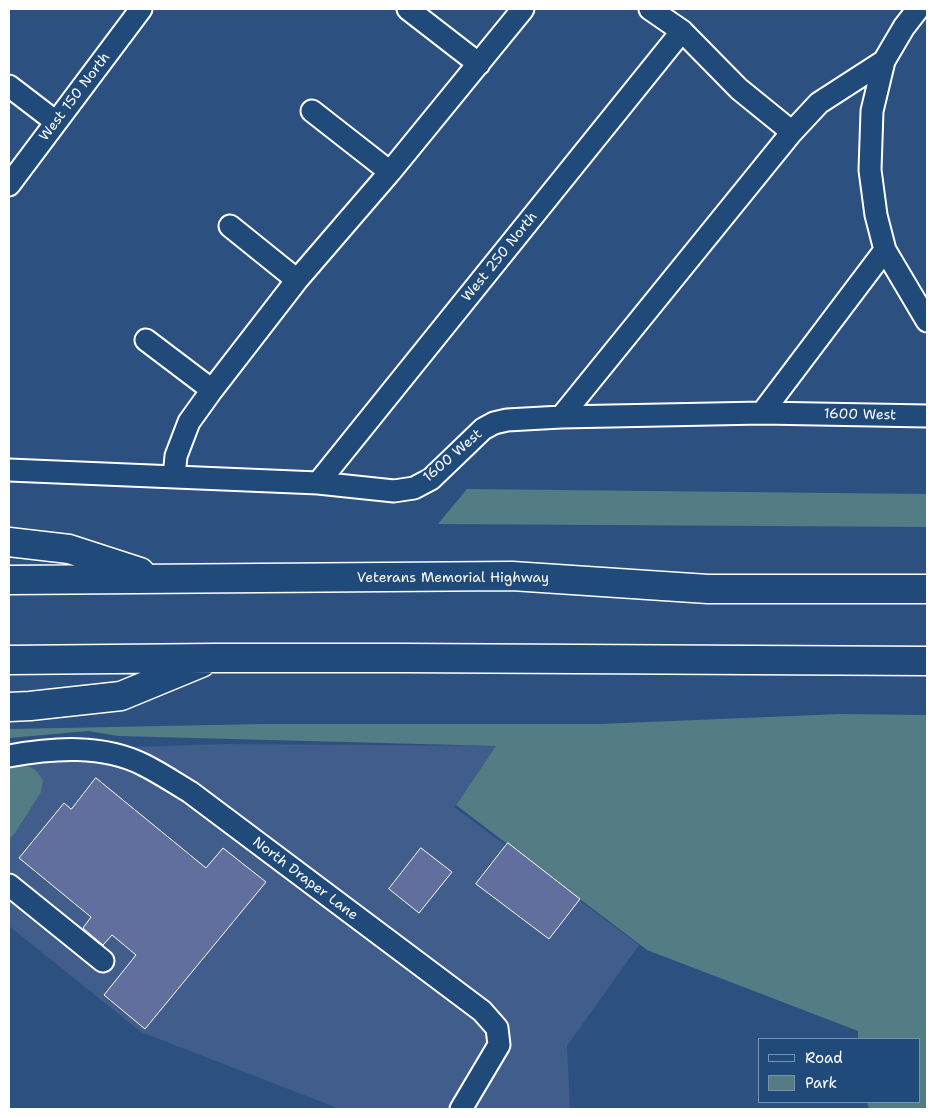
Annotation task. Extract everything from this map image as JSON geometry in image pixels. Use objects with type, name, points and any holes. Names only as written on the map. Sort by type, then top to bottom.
[{"type":"highway","points":[[9,542],[69,549],[163,579]]},
{"type":"highway","name":"Veterans Memorial Highway","points":[[9,580],[512,576],[708,589],[927,589]]},
{"type":"highway","points":[[9,660],[214,658],[927,661]]},
{"type":"highway","points":[[9,707],[121,696],[214,658]]},
{"type":"street","name":"West 150 North","points":[[9,185],[141,9]]},
{"type":"street","points":[[408,9],[478,64]]},
{"type":"street","points":[[174,477],[176,456],[189,422],[212,390],[297,280],[390,172],[523,9]]},
{"type":"street","points":[[650,9],[682,31],[740,89],[792,132]]},
{"type":"street","points":[[918,9],[884,61],[872,111],[870,170],[876,215],[885,250],[927,321]]},
{"type":"street","name":"West 250 North","points":[[318,483],[682,31]]},
{"type":"street","points":[[560,417],[792,132],[819,103],[884,61]]},
{"type":"street","points":[[9,86],[56,122]]},
{"type":"street","points":[[312,112],[390,172]]},
{"type":"street","points":[[230,226],[297,280]]},
{"type":"street","points":[[762,413],[885,250]]},
{"type":"street","points":[[146,340],[212,390]]},
{"type":"street","name":"1600 West","points":[[9,470],[318,483],[394,491],[414,488],[431,479],[483,430],[494,423],[507,420],[560,417],[762,413],[927,416]]},
{"type":"street","name":"North Draper Lane","points":[[9,756],[26,752],[70,749],[112,753],[143,764],[190,792],[482,1011],[497,1028],[498,1045],[461,1109]]},
{"type":"street","points":[[9,886],[103,961]]},
{"type":"shaded area","points":[[225,744],[497,746],[454,807],[639,945],[567,1046],[570,1109],[340,1109],[141,1032],[9,926],[9,756],[71,749]]},
{"type":"green space","points":[[467,489],[927,494],[927,527],[438,524]]},
{"type":"green space","points":[[840,714],[927,715],[927,1109],[869,1109],[867,1103],[921,1103],[921,1038],[858,1038],[858,1031],[647,950],[456,805],[496,746],[118,736],[88,731],[9,738],[9,729],[264,724],[600,724]]},
{"type":"green space","points":[[22,766],[33,768],[39,774],[43,780],[41,792],[15,833],[9,839],[9,768]]},
{"type":"building","points":[[96,778],[206,868],[223,848],[266,882],[145,1029],[104,995],[136,955],[112,935],[103,945],[83,928],[91,917],[19,858],[64,803],[71,809]]},
{"type":"building","points":[[508,843],[580,899],[549,939],[476,884]]},
{"type":"building","points":[[421,848],[452,872],[419,913],[389,889]]}]
